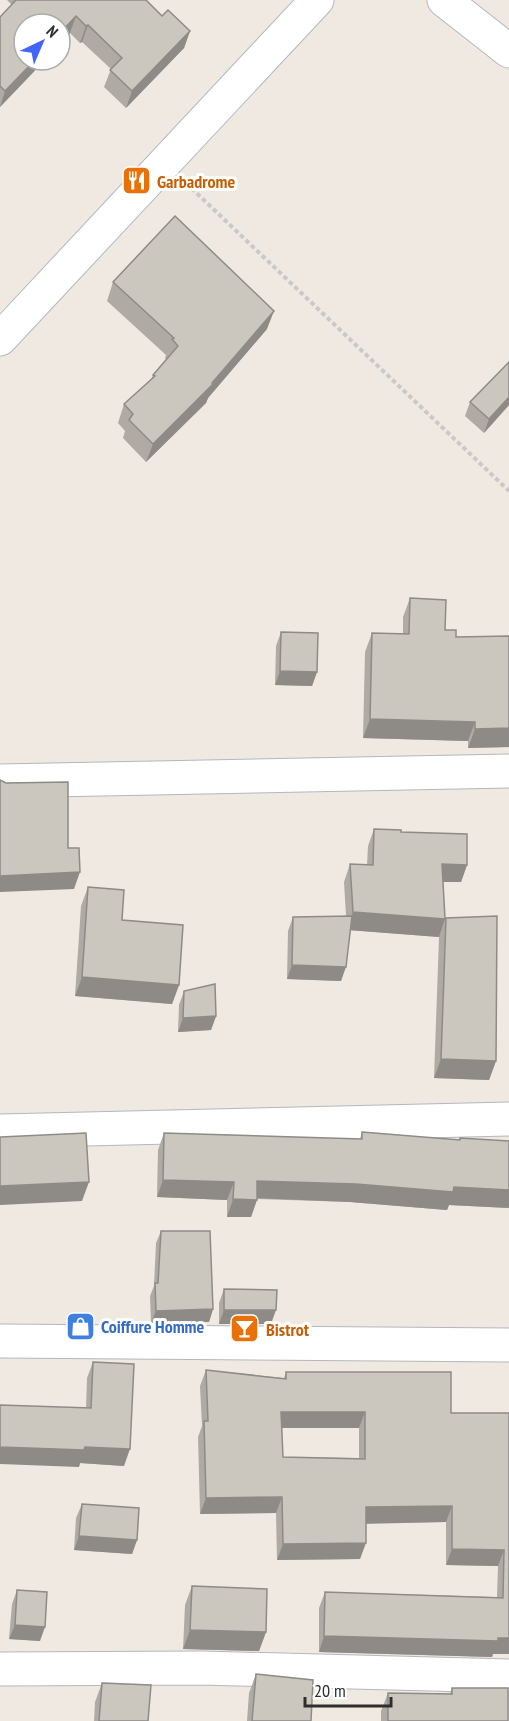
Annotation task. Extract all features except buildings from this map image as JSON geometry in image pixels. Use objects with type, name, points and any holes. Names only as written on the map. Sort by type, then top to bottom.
[{"type":"street","points":[[0,339],[317,0]]},
{"type":"street","points":[[444,0],[509,51]]},
{"type":"street","points":[[0,781],[509,771]]},
{"type":"street","points":[[0,1131],[509,1119]]},
{"type":"street","points":[[0,1341],[509,1345]]},
{"type":"street","points":[[0,1669],[201,1668],[509,1676]]},
{"type":"path","points":[[164,162],[509,492]]},
{"type":"place","name":"Garbadrome","points":[[136,181]]},
{"type":"place","name":"Coiffure Homme","points":[[80,1326]]},
{"type":"place","name":"Bistrot","points":[[245,1329]]}]
